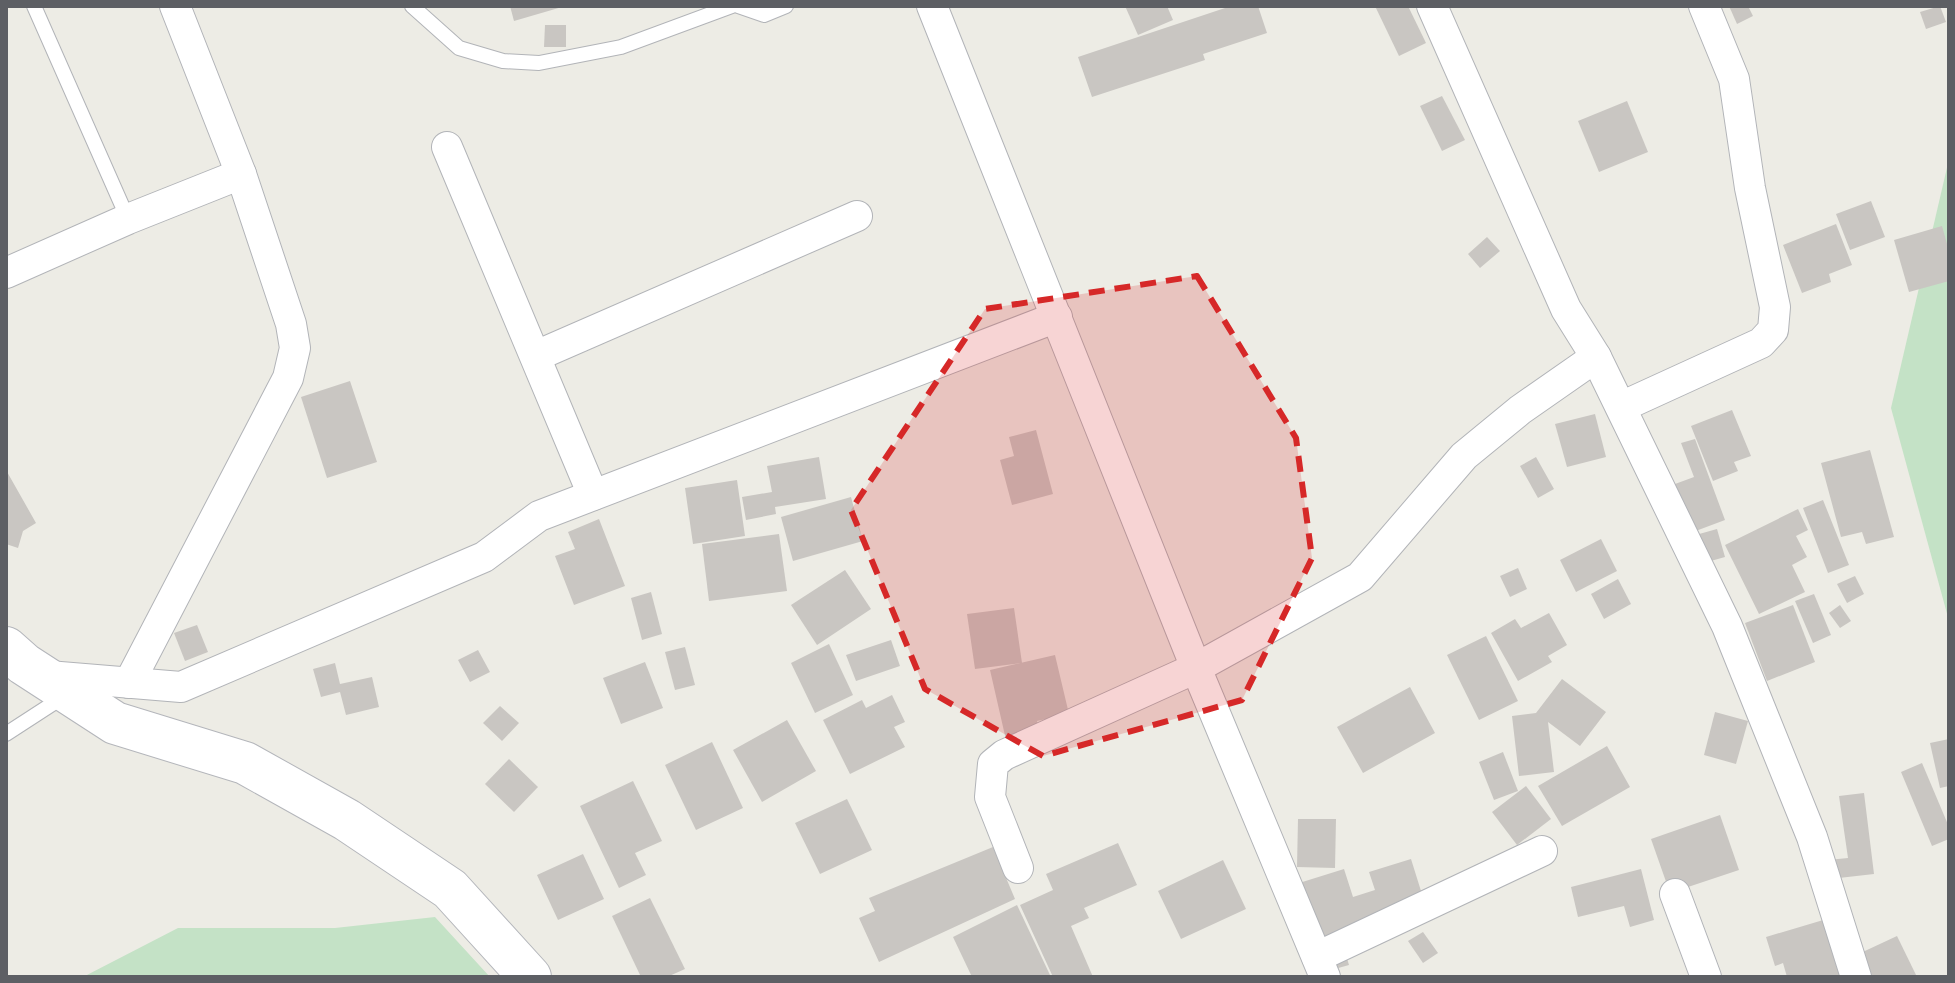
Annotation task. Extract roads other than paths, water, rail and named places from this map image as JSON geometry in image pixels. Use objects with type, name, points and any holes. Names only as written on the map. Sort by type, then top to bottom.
[{"type":"main road","points":[[6,648],[115,723],[245,763],[347,820],[450,889],[530,977]]},
{"type":"street","points":[[932,6],[1196,668],[1321,967],[1542,851]]},
{"type":"street","points":[[1432,6],[1566,309],[1596,357],[1727,626],[1812,837],[1856,977]]},
{"type":"street","points":[[1621,407],[1761,343],[1773,330],[1775,307],[1750,188],[1734,79],[1704,6]]},
{"type":"street","points":[[129,683],[288,378],[295,348],[291,324],[186,9]]},
{"type":"street","points":[[447,147],[593,495]]},
{"type":"street","points":[[6,273],[241,174]]},
{"type":"street","points":[[536,356],[857,216]]},
{"type":"street","points":[[55,684],[129,683],[181,687],[484,557],[539,516],[1057,317]]},
{"type":"street","points":[[1018,868],[990,797],[993,764],[1004,755],[1196,668],[1360,577],[1464,456],[1520,410],[1596,357]]},
{"type":"street","points":[[1675,894],[1706,977]]},
{"type":"lane","points":[[34,6],[128,219]]},
{"type":"lane","points":[[412,6],[459,48],[503,61],[539,63],[621,47],[732,6]]},
{"type":"lane","points":[[738,6],[764,15],[786,6]]},
{"type":"lane","points":[[6,734],[55,684]]}]
